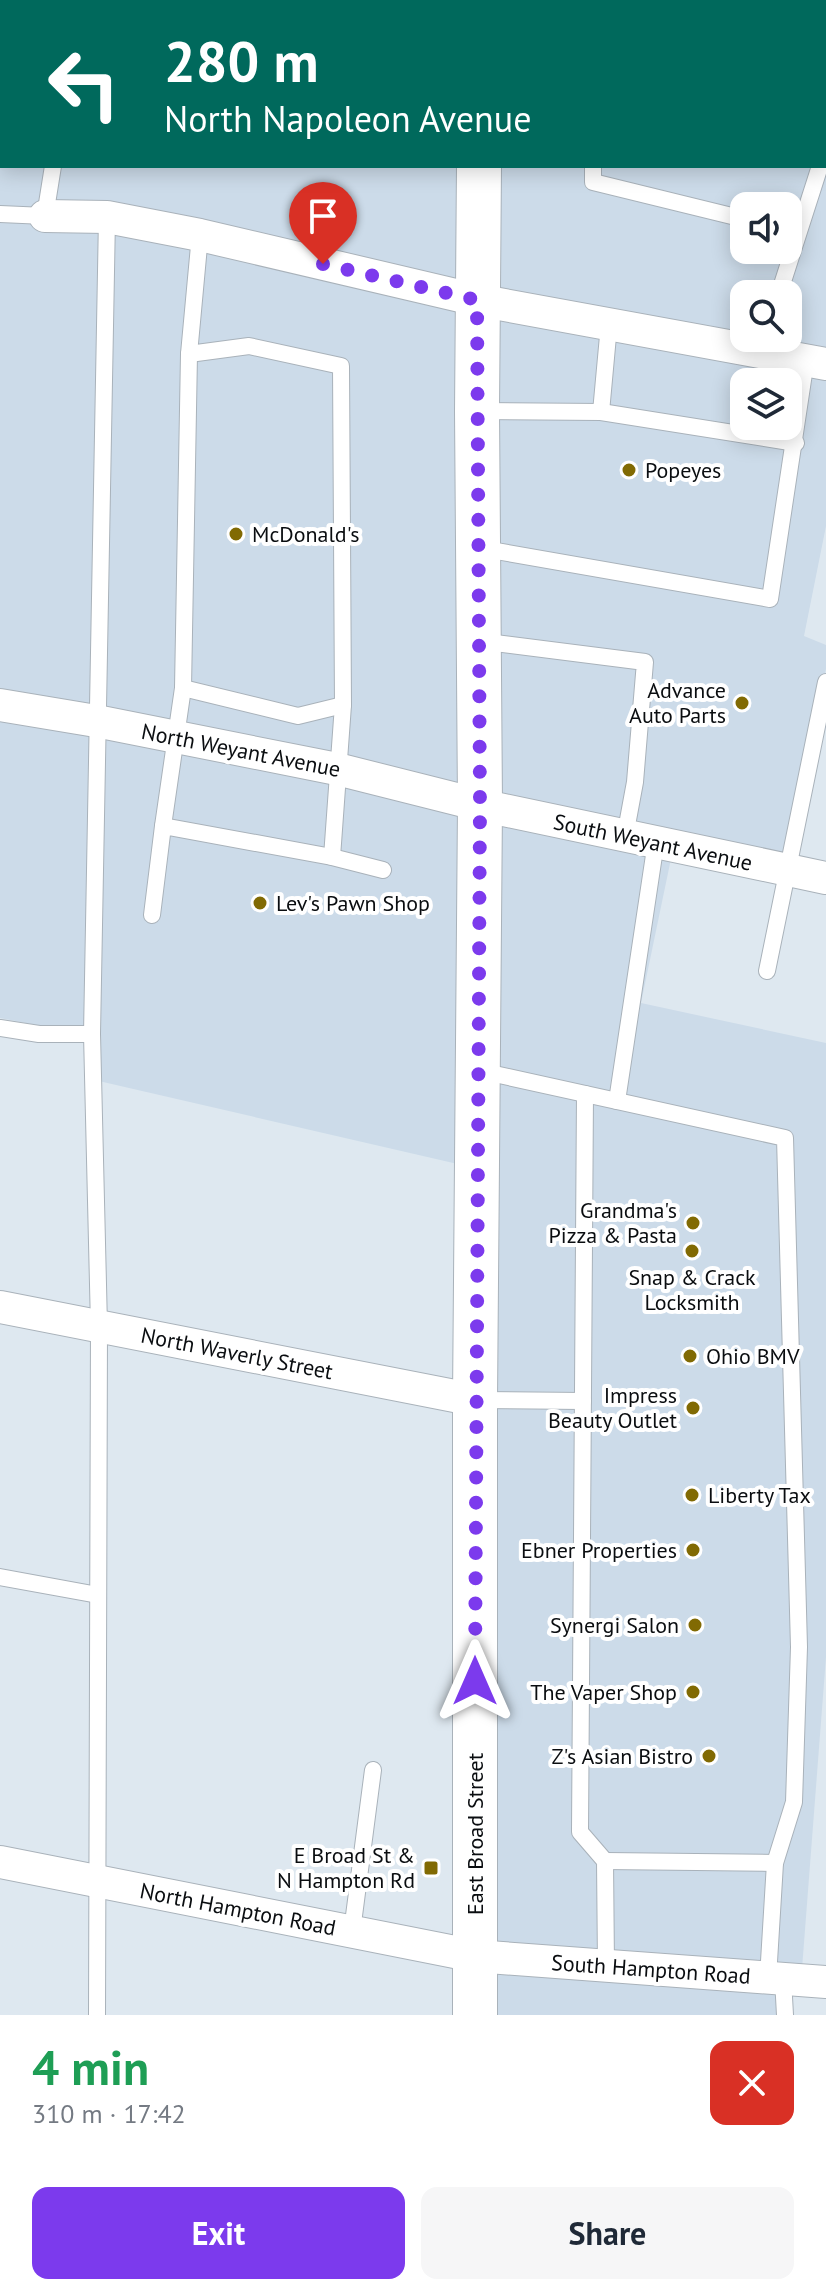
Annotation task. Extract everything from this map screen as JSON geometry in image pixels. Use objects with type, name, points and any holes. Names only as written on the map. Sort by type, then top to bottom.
[{"type":"main road","name":"East Broad Street","points":[[475,2015],[479,168]]},
{"type":"street","points":[[45,216],[107,217],[200,235],[477,300],[609,325],[730,341]]},
{"type":"street","points":[[784,352],[816,362]]},
{"type":"street","name":"North Weyant Avenue","points":[[0,705],[337,769],[480,805]]},
{"type":"street","name":"South Weyant Avenue","points":[[480,805],[826,878]]},
{"type":"street","name":"North Waverly Street","points":[[0,1307],[475,1400]]},
{"type":"street","name":"North Hampton Road","points":[[0,1862],[475,1956]]},
{"type":"street","name":"South Hampton Road","points":[[475,1956],[826,1982]]},
{"type":"lane","points":[[0,214],[45,216],[49,168]]},
{"type":"lane","points":[[593,168],[593,182],[730,216]]},
{"type":"lane","points":[[802,211],[819,168]]},
{"type":"lane","points":[[97,2015],[99,1326],[92,1034],[107,217]]},
{"type":"lane","points":[[152,915],[183,688],[189,354],[200,235]]},
{"type":"lane","points":[[601,412],[609,325]]},
{"type":"lane","points":[[189,354],[249,346],[341,366],[343,705],[332,857]]},
{"type":"lane","points":[[478,548],[770,599],[796,443],[816,362]]},
{"type":"lane","points":[[477,411],[601,412],[796,443]]},
{"type":"lane","points":[[477,640],[645,662],[635,782],[641,839],[617,1101]]},
{"type":"lane","points":[[767,971],[826,682]]},
{"type":"lane","points":[[183,688],[298,716],[343,705]]},
{"type":"lane","points":[[163,826],[332,857],[383,870]]},
{"type":"lane","points":[[0,1028],[39,1034],[92,1034]]},
{"type":"lane","points":[[478,1070],[785,1138],[799,1647],[794,1802],[775,1863],[776,1978],[785,2015]]},
{"type":"lane","points":[[585,1094],[580,1832],[605,1861],[606,1966]]},
{"type":"lane","points":[[475,1400],[583,1401]]},
{"type":"lane","points":[[0,1577],[98,1595]]},
{"type":"lane","points":[[352,1931],[373,1770]]},
{"type":"lane","points":[[605,1861],[775,1863]]},
{"type":"shaded area","points":[[0,168],[826,168],[826,526],[804,636],[826,645],[826,669],[781,869],[673,849],[641,1003],[826,1043],[826,1657],[802,1969],[780,2015],[477,2015],[475,1168],[90,1079],[88,1035],[0,1018]]},
{"type":"place","name":"Popeyes","points":[[629,470]]},
{"type":"place","name":"McDonald's","points":[[236,534]]},
{"type":"place","name":"Advance Auto Parts","points":[[742,703]]},
{"type":"place","name":"Lev's Pawn Shop","points":[[260,903]]},
{"type":"place","name":"Grandma's Pizza & Pasta","points":[[693,1223]]},
{"type":"place","name":"Snap & Crack Locksmith","points":[[692,1251]]},
{"type":"place","name":"Ohio BMV","points":[[690,1356]]},
{"type":"place","name":"Impress Beauty Outlet","points":[[693,1408]]},
{"type":"place","name":"Liberty Tax","points":[[692,1495]]},
{"type":"place","name":"Ebner Properties","points":[[693,1550]]},
{"type":"place","name":"Synergi Salon","points":[[695,1625]]},
{"type":"place","name":"The Vaper Shop","points":[[693,1692]]},
{"type":"place","name":"Z's Asian Bistro","points":[[709,1756]]},
{"type":"place","name":"E Broad St & N Hampton Rd","points":[[431,1868]]},
{"type":"route","points":[[323,264],[477,300],[480,805],[475,1681]]}]
